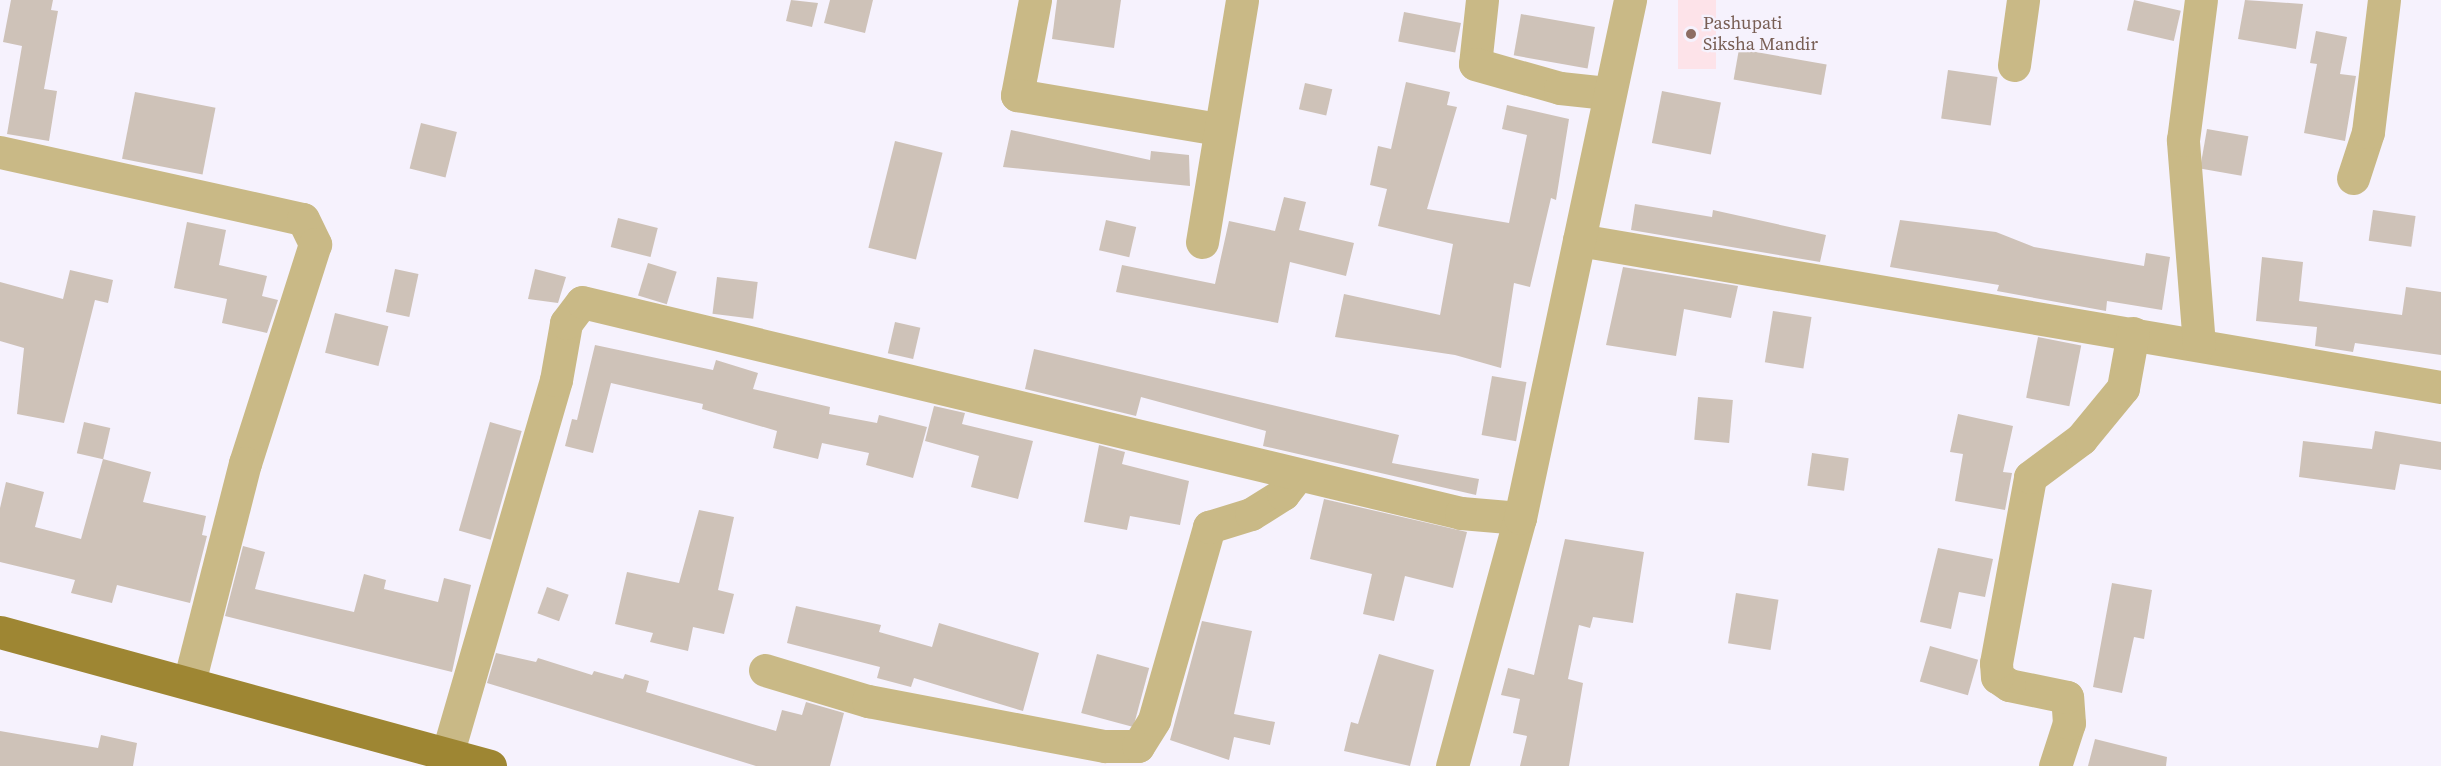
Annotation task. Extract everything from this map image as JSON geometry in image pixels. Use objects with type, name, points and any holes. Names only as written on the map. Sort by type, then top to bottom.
[{"type":"main road","points":[[0,632],[490,766]]},
{"type":"street","points":[[1035,0],[1017,95],[1218,129]]},
{"type":"street","points":[[1202,242],[1218,129],[1242,0]]},
{"type":"street","points":[[1482,0],[1475,64],[1560,88],[1607,93]]},
{"type":"street","points":[[1452,766],[1520,518],[1580,240],[1607,93],[1630,0]]},
{"type":"street","points":[[2014,65],[2023,0]]},
{"type":"street","points":[[2199,345],[2183,140],[2201,0]]},
{"type":"street","points":[[2353,178],[2368,132],[2384,0]]},
{"type":"street","points":[[0,152],[303,219],[315,244],[245,463],[189,682]]},
{"type":"street","points":[[1580,240],[2441,387]]},
{"type":"street","points":[[447,755],[556,380],[566,323],[582,302],[1461,513],[1520,518]]},
{"type":"street","points":[[2055,766],[2068,723],[2067,697],[2009,685],[1997,677],[1996,663],[2030,477],[2081,439],[2123,388],[2133,333]]},
{"type":"street","points":[[765,670],[868,701],[1105,746],[1138,746],[1154,720],[1209,528],[1251,514],[1283,494],[1298,475]]},
{"type":"shaded area","name":"Pashupati Siksha Mandir","points":[[1678,0],[1716,0],[1716,69],[1678,69]]},
{"type":"building","points":[[11,0],[53,0],[51,10],[58,11],[44,89],[57,91],[49,141],[7,134],[22,46],[3,42]]},
{"type":"building","points":[[791,0],[818,3],[812,27],[786,21]]},
{"type":"building","points":[[830,0],[873,0],[865,33],[824,23]]},
{"type":"building","points":[[1057,0],[1121,0],[1114,48],[1052,39]]},
{"type":"building","points":[[2134,0],[2181,11],[2174,41],[2127,30]]},
{"type":"building","points":[[2245,0],[2303,4],[2296,49],[2238,39]]},
{"type":"building","points":[[1404,12],[1461,23],[1455,53],[1398,41]]},
{"type":"building","points":[[1521,14],[1595,27],[1588,68],[1514,55]]},
{"type":"building","points":[[2316,31],[2347,37],[2340,74],[2356,76],[2345,141],[2304,133],[2317,64],[2310,63]]},
{"type":"building","points":[[1739,49],[1827,64],[1821,95],[1734,80]]},
{"type":"building","points":[[1948,70],[1998,77],[1991,125],[1941,119]]},
{"type":"building","points":[[1406,82],[1450,92],[1447,105],[1457,107],[1427,209],[1509,223],[1527,135],[1502,129],[1507,105],[1569,119],[1556,200],[1551,198],[1530,287],[1514,283],[1501,368],[1455,355],[1335,337],[1344,294],[1440,315],[1453,244],[1378,226],[1387,189],[1370,185],[1378,146],[1391,149]]},
{"type":"building","points":[[1305,83],[1332,89],[1326,116],[1299,109]]},
{"type":"building","points":[[1662,91],[1721,102],[1711,154],[1652,143]]},
{"type":"building","points":[[135,92],[215,108],[203,174],[122,159]]},
{"type":"building","points":[[421,123],[457,132],[446,178],[410,169]]},
{"type":"building","points":[[2207,129],[2248,136],[2241,176],[2200,168]]},
{"type":"building","points":[[1011,130],[1150,160],[1151,151],[1189,155],[1190,186],[1003,167]]},
{"type":"building","points":[[895,141],[943,153],[916,260],[868,248]]},
{"type":"building","points":[[1284,197],[1306,202],[1299,230],[1354,243],[1346,276],[1290,262],[1278,323],[1116,292],[1122,265],[1215,284],[1229,221],[1275,231]]},
{"type":"building","points":[[1635,204],[1712,217],[1713,210],[1826,235],[1820,262],[1631,230]]},
{"type":"building","points":[[2373,210],[2416,216],[2411,247],[2369,241]]},
{"type":"building","points":[[618,218],[658,228],[651,257],[611,247]]},
{"type":"building","points":[[1106,220],[1136,227],[1129,257],[1099,250]]},
{"type":"building","points":[[1900,220],[1996,232],[2034,247],[2144,266],[2146,253],[2170,257],[2162,310],[2107,301],[2106,311],[1997,291],[1999,285],[1890,267]]},
{"type":"building","points":[[187,222],[226,230],[219,265],[267,276],[262,296],[278,300],[267,333],[222,323],[227,299],[174,288]]},
{"type":"building","points":[[2262,257],[2303,262],[2299,301],[2402,315],[2406,287],[2441,292],[2441,355],[2355,343],[2353,352],[2315,346],[2317,327],[2256,321]]},
{"type":"building","points":[[648,263],[677,272],[667,304],[638,296]]},
{"type":"building","points":[[1623,267],[1738,286],[1731,318],[1684,309],[1676,356],[1606,345]]},
{"type":"building","points":[[395,269],[418,274],[409,317],[386,312]]},
{"type":"building","points":[[535,269],[566,277],[558,303],[528,299]]},
{"type":"building","points":[[70,270],[113,280],[108,303],[95,300],[64,423],[17,414],[24,348],[0,341],[0,282],[63,299]]},
{"type":"building","points":[[717,277],[758,282],[753,319],[712,314]]},
{"type":"building","points":[[1773,311],[1812,317],[1803,368],[1765,362]]},
{"type":"building","points":[[335,313],[388,326],[378,366],[325,353]]},
{"type":"building","points":[[895,322],[920,328],[913,359],[888,353]]},
{"type":"building","points":[[2038,337],[2081,345],[2069,406],[2026,398]]},
{"type":"building","points":[[595,345],[713,370],[716,360],[758,373],[753,389],[830,407],[829,414],[877,423],[879,415],[927,427],[913,478],[866,465],[869,453],[822,443],[818,459],[773,448],[777,431],[702,409],[703,404],[611,383],[593,453],[565,446],[572,419],[577,420]]},
{"type":"building","points":[[1034,349],[1399,435],[1392,463],[1479,479],[1476,495],[1263,446],[1266,431],[1141,397],[1136,416],[1025,389]]},
{"type":"building","points":[[1492,376],[1526,382],[1516,441],[1482,435]]},
{"type":"building","points":[[1698,397],[1733,400],[1729,443],[1694,440]]},
{"type":"building","points":[[934,406],[965,413],[962,424],[1033,441],[1018,499],[971,487],[979,456],[925,441]]},
{"type":"building","points":[[1958,414],[2013,426],[2003,472],[2012,473],[2005,510],[1955,501],[1963,454],[1950,452]]},
{"type":"building","points":[[84,422],[110,428],[103,459],[77,453]]},
{"type":"building","points":[[490,422],[522,431],[491,540],[459,531]]},
{"type":"building","points":[[2375,431],[2441,442],[2441,470],[2400,464],[2395,490],[2299,477],[2303,441],[2372,449]]},
{"type":"building","points":[[1099,445],[1125,452],[1122,464],[1189,481],[1180,525],[1130,516],[1127,530],[1084,522]]},
{"type":"building","points":[[1812,453],[1849,458],[1844,491],[1807,486]]},
{"type":"building","points":[[103,459],[151,472],[143,502],[206,516],[202,535],[207,536],[190,603],[117,585],[112,603],[71,593],[75,580],[0,562],[0,508],[6,482],[44,492],[35,527],[81,539]]},
{"type":"building","points":[[1324,499],[1467,532],[1453,588],[1405,576],[1394,621],[1363,614],[1372,574],[1310,559]]},
{"type":"building","points":[[699,510],[734,517],[718,590],[734,594],[724,634],[693,627],[688,651],[650,642],[653,633],[615,624],[627,572],[679,583]]},
{"type":"building","points":[[1565,539],[1644,552],[1633,623],[1593,617],[1590,628],[1579,625],[1568,679],[1583,683],[1569,766],[1520,766],[1527,736],[1513,733],[1520,699],[1501,695],[1508,668],[1534,675]]},
{"type":"building","points":[[243,546],[265,552],[255,589],[354,612],[364,574],[386,580],[384,589],[438,602],[444,578],[471,585],[452,672],[225,616]]},
{"type":"building","points":[[1938,548],[1993,559],[1985,597],[1959,592],[1951,629],[1920,622]]},
{"type":"building","points":[[2112,583],[2152,590],[2144,639],[2134,637],[2122,693],[2093,687]]},
{"type":"building","points":[[547,587],[569,595],[559,621],[537,613]]},
{"type":"building","points":[[1736,593],[1778,600],[1770,650],[1728,643]]},
{"type":"building","points":[[796,606],[881,625],[879,632],[932,647],[939,623],[1039,653],[1023,711],[914,678],[911,687],[877,678],[880,667],[787,643]]},
{"type":"building","points":[[1202,621],[1252,631],[1234,714],[1275,722],[1270,745],[1234,737],[1229,760],[1170,740]]},
{"type":"building","points":[[1930,646],[1978,660],[1968,695],[1920,682]]},
{"type":"building","points":[[496,653],[536,662],[538,658],[592,675],[594,671],[623,679],[625,674],[649,681],[646,692],[776,731],[782,710],[802,715],[806,702],[844,713],[830,766],[756,766],[487,683]]},
{"type":"building","points":[[1097,654],[1149,668],[1133,727],[1081,713]]},
{"type":"building","points":[[1379,654],[1434,670],[1410,766],[1344,751],[1351,722],[1358,724]]},
{"type":"building","points":[[0,731],[98,748],[101,735],[137,743],[133,766],[0,766]]},
{"type":"building","points":[[2095,739],[2167,757],[2166,766],[2088,766]]},
{"type":"place","name":"Pashupati Siksha Mandir","points":[[1691,34]]}]
